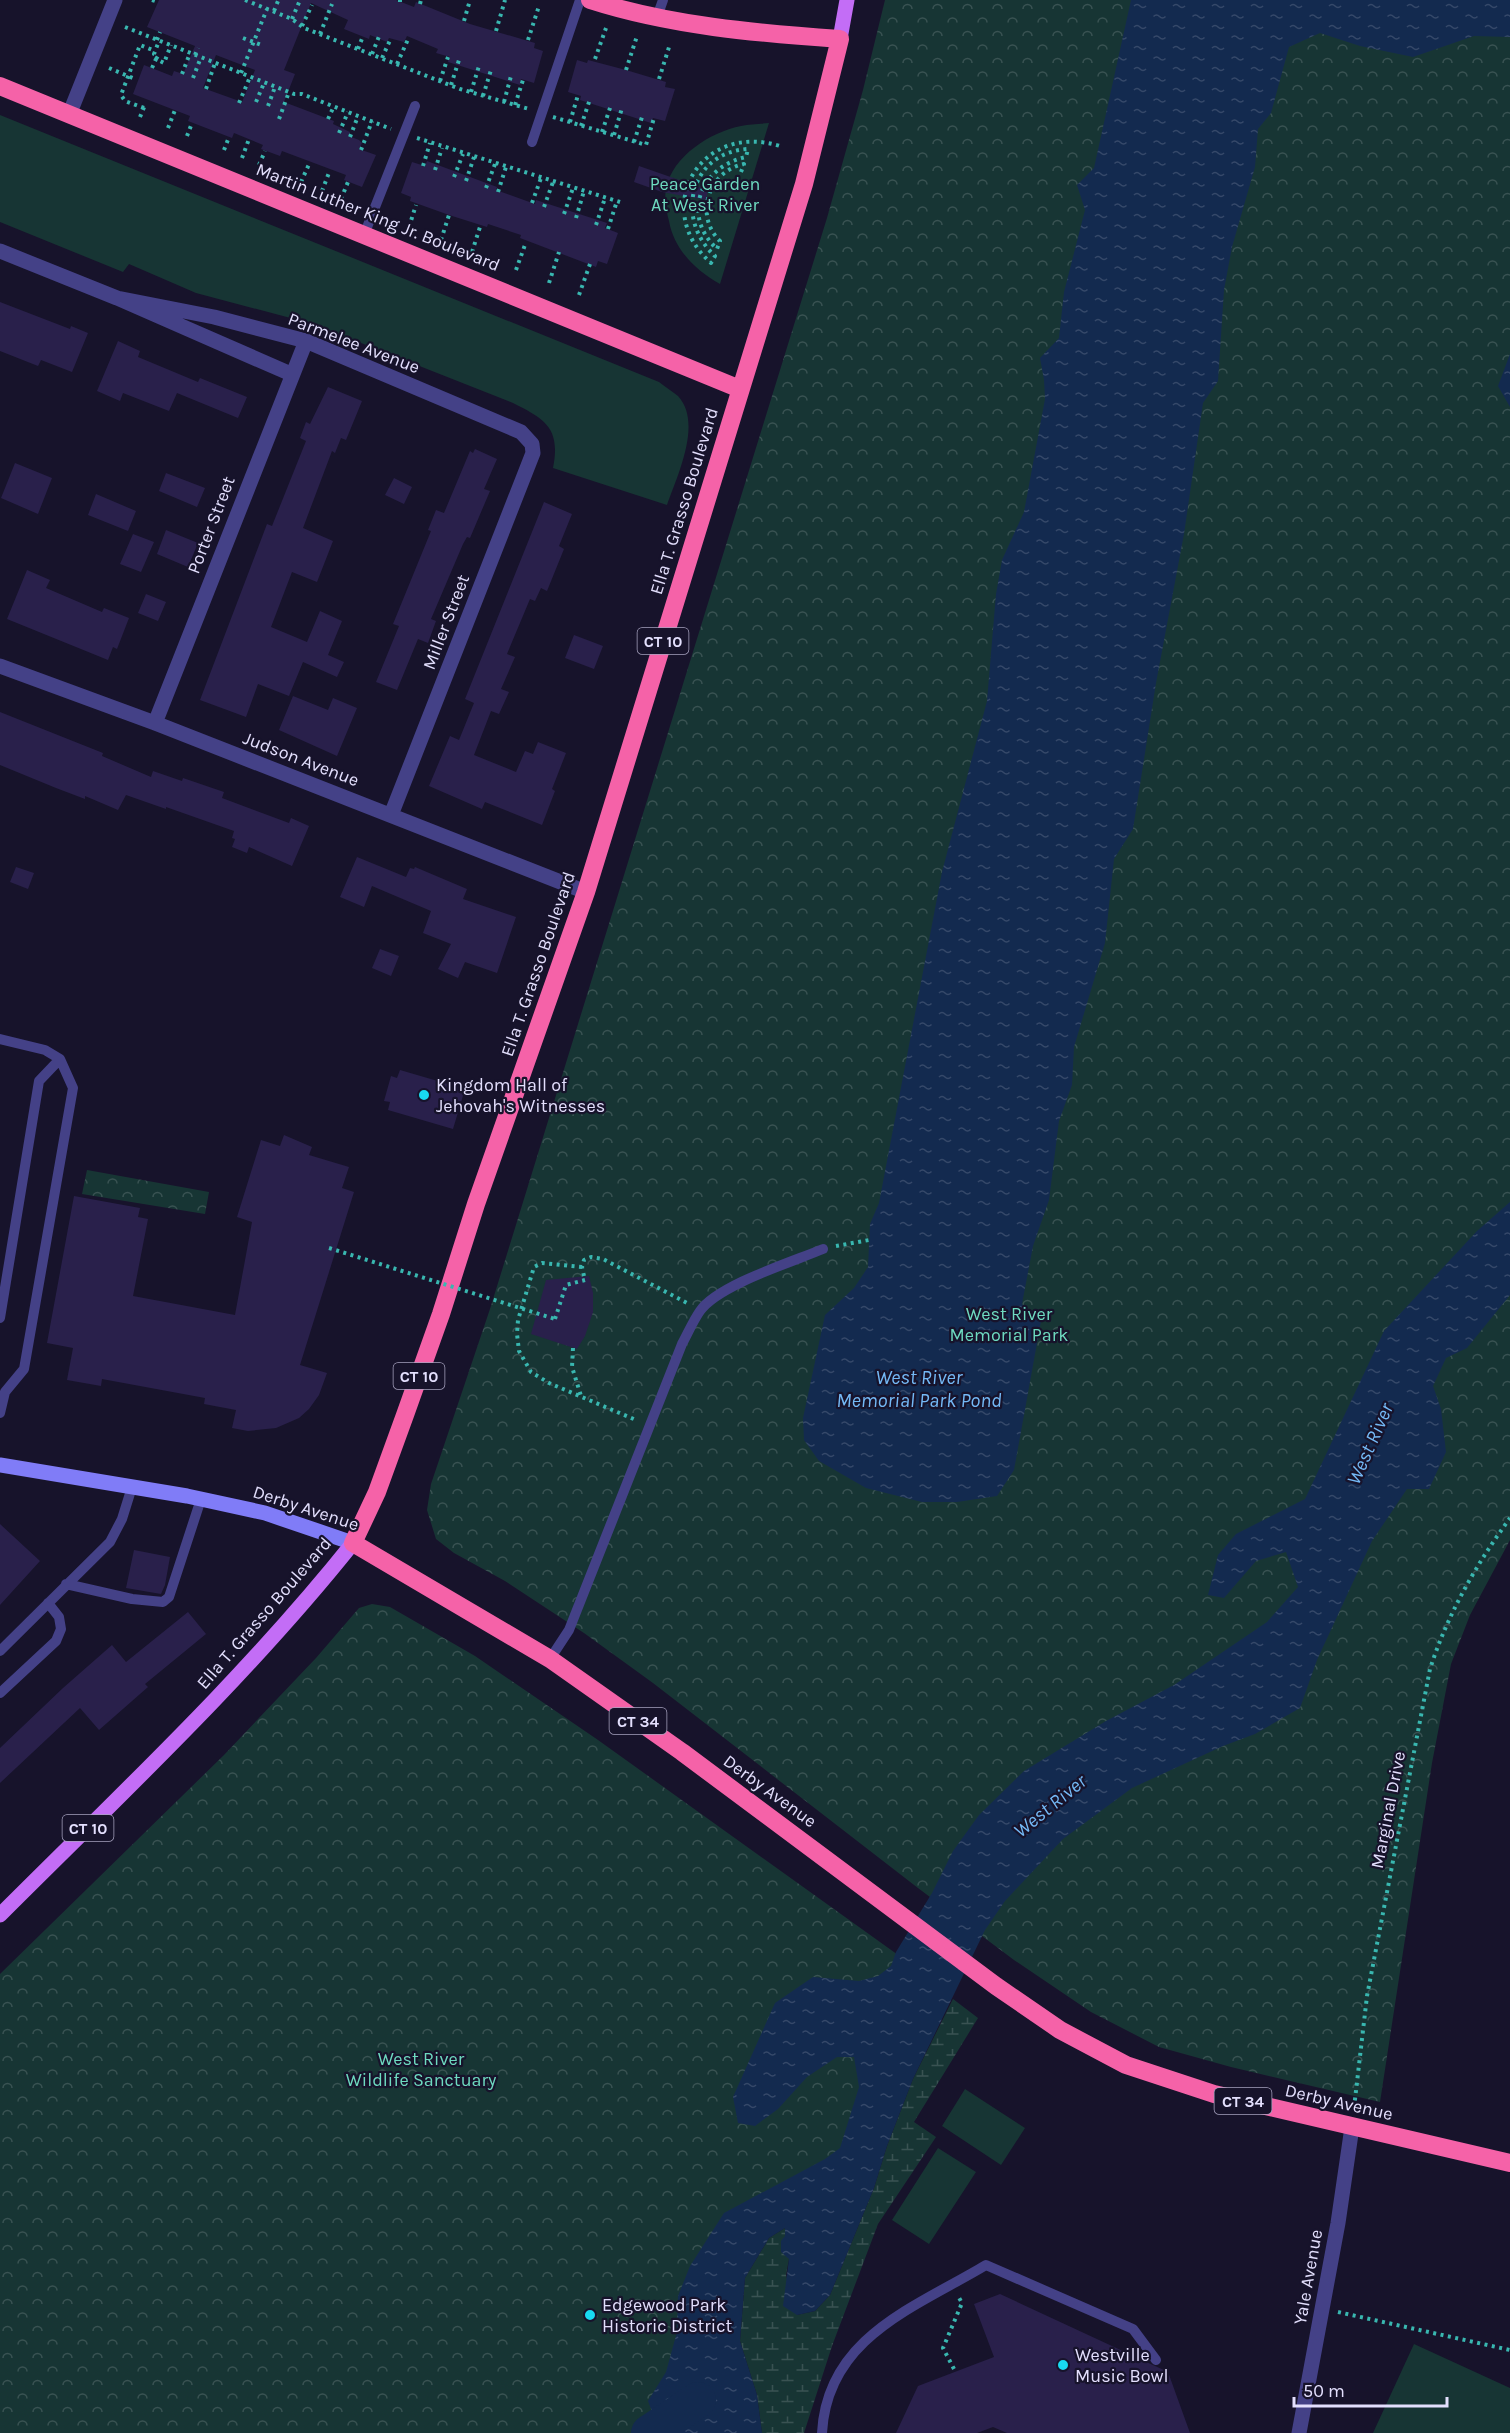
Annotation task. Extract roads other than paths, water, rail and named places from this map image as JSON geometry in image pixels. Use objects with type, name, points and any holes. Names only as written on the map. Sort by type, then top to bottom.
[{"type":"highway","points":[[590,0],[660,8],[739,31],[840,39]]},
{"type":"highway","name":"Ella T. Grasso Boulevard","points":[[353,1543],[377,1492],[401,1426],[441,1314],[476,1204],[586,892],[804,184],[840,39]]},
{"type":"highway","name":"Martin Luther King Jr. Boulevard","points":[[0,86],[740,389]]},
{"type":"highway","name":"Derby Avenue","points":[[353,1543],[550,1659],[682,1752],[996,1986],[1060,2030],[1126,2065],[1214,2094],[1510,2163]]},
{"type":"main road","name":"Ella T. Grasso Boulevard","points":[[840,39],[847,0]]},
{"type":"main road","name":"Derby Avenue","points":[[0,1465],[201,1499],[265,1513],[353,1543]]},
{"type":"main road","name":"Ella T. Grasso Boulevard","points":[[0,1915],[203,1714],[319,1586],[353,1543]]},
{"type":"street","points":[[69,115],[115,0]]},
{"type":"street","name":"Parmelee Avenue","points":[[0,251],[117,298],[291,374]]},
{"type":"street","name":"Parmelee Avenue","points":[[117,298],[214,317],[306,341],[520,432],[532,444]]},
{"type":"street","name":"Porter Street","points":[[155,723],[291,374],[306,341]]},
{"type":"street","name":"Miller Street","points":[[391,815],[533,453],[532,444]]},
{"type":"street","name":"Judson Avenue","points":[[0,666],[155,723],[586,892]]},
{"type":"street","name":"Yale Avenue","points":[[1299,2433],[1340,2212],[1352,2127]]},
{"type":"lane","points":[[532,142],[580,0]]},
{"type":"lane","points":[[364,235],[415,106]]},
{"type":"lane","points":[[0,1039],[45,1050],[60,1059],[73,1088],[24,1369],[2,1388],[0,1413]]},
{"type":"lane","points":[[0,1318],[39,1081],[60,1059]]},
{"type":"lane","points":[[550,1659],[569,1630],[682,1344],[700,1310],[712,1299],[741,1283],[823,1249]]},
{"type":"lane","points":[[0,1651],[110,1542],[122,1519],[132,1487]]},
{"type":"lane","points":[[66,1584],[132,1599],[164,1602],[169,1598],[201,1499]]},
{"type":"lane","points":[[0,1693],[56,1641],[61,1629],[59,1617],[48,1603]]},
{"type":"lane","points":[[822,2433],[829,2398],[846,2361],[869,2336],[986,2265],[1133,2329],[1156,2360]]},
{"type":"water","name":"West River Memorial Park Pond","points":[[1131,0],[1510,0],[1510,37],[1474,36],[1413,57],[1360,46],[1320,33],[1289,47],[1271,113],[1258,129],[1255,167],[1232,247],[1224,290],[1218,381],[1203,403],[1184,534],[1156,683],[1133,829],[1114,859],[1105,943],[1074,1047],[1072,1085],[1059,1121],[1049,1200],[1033,1246],[1022,1304],[1041,1321],[1014,1470],[997,1496],[957,1502],[922,1502],[866,1488],[819,1461],[804,1440],[803,1418],[825,1315],[854,1288],[868,1267],[870,1224],[879,1203],[942,872],[987,701],[996,594],[1002,560],[1024,512],[1045,399],[1040,358],[1059,338],[1064,292],[1085,210],[1077,185],[1094,168]]},
{"type":"water","points":[[1510,354],[1510,407],[1498,386]]},
{"type":"water","name":"West River","points":[[1510,1202],[1510,1295],[1467,1348],[1446,1358],[1433,1386],[1441,1409],[1446,1452],[1429,1489],[1407,1489],[1372,1541],[1317,1660],[1300,1708],[1255,1734],[1223,1746],[1132,1788],[1063,1839],[1005,1901],[985,1930],[913,2079],[887,2146],[874,2188],[830,2295],[815,2311],[797,2315],[783,2306],[789,2259],[781,2252],[781,2241],[785,2236],[785,2228],[769,2238],[745,2278],[740,2341],[757,2395],[762,2433],[660,2433],[648,2401],[666,2372],[677,2332],[678,2296],[690,2266],[724,2213],[825,2159],[840,2148],[859,2087],[854,2057],[837,2057],[807,2077],[778,2109],[755,2126],[738,2123],[733,2097],[775,2003],[813,1977],[859,1981],[878,1976],[891,1966],[896,1952],[932,1893],[953,1851],[979,1815],[1024,1771],[1106,1721],[1174,1685],[1267,1622],[1298,1587],[1286,1552],[1256,1561],[1224,1598],[1208,1595],[1218,1555],[1236,1534],[1305,1499],[1384,1331],[1477,1231]]},
{"type":"waterway","points":[[649,2433],[698,2400]]},
{"type":"place","name":"Kingdom Hall of Jehovah's Witnesses","points":[[424,1095]]},
{"type":"place","name":"Edgewood Park Historic District","points":[[590,2315]]},
{"type":"place","name":"Westville Music Bowl","points":[[1063,2365]]},
{"type":"park label","name":"Peace Garden At West River","points":[[705,194]]},
{"type":"park label","name":"West River Memorial Park","points":[[1009,1324]]},
{"type":"park label","name":"West River Wildlife Sanctuary","points":[[421,2069]]}]
